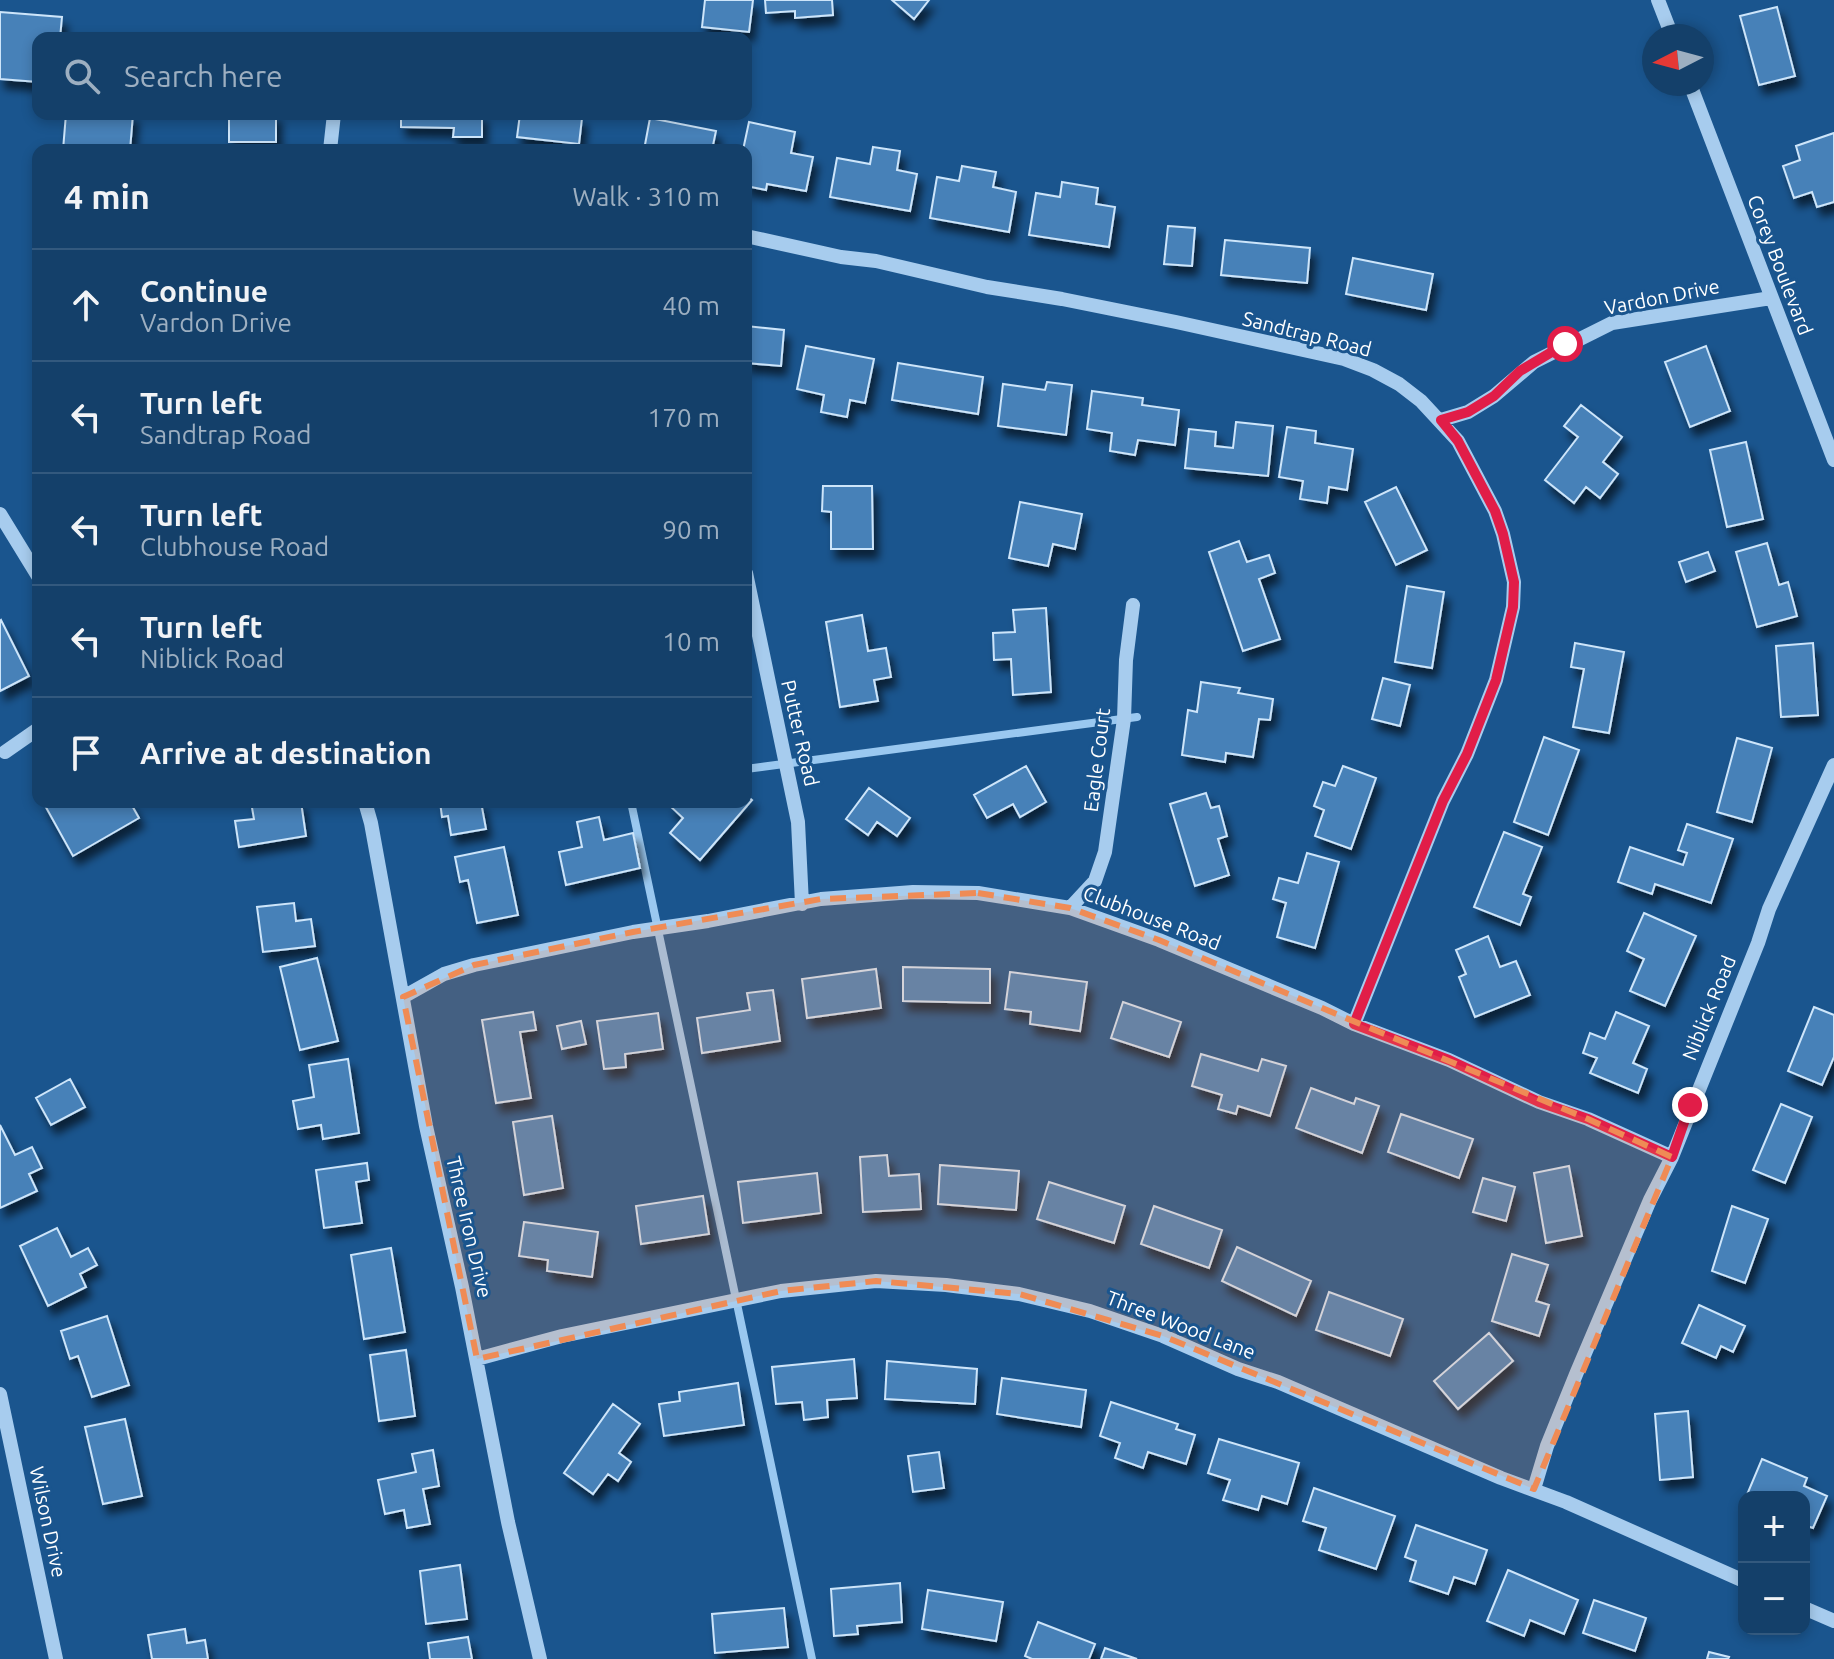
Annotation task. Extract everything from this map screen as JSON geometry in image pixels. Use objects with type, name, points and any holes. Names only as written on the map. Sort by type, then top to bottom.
[{"type":"street","points":[[1658,0],[1667,24]]},
{"type":"street","name":"Corey Boulevard","points":[[1695,96],[1834,460]]},
{"type":"street","points":[[331,144],[333,120]]},
{"type":"street","name":"Sandtrap Road","points":[[752,237],[841,257],[876,261],[987,287],[1176,322],[1344,359],[1399,384],[1441,420],[1458,441],[1495,511],[1503,534],[1514,582],[1513,607],[1496,680],[1467,754],[1443,801],[1354,1024]]},
{"type":"street","name":"Vardon Drive","points":[[1441,420],[1468,412],[1494,396],[1534,362],[1612,323],[1771,298]]},
{"type":"street","points":[[0,514],[32,566]]},
{"type":"street","name":"Putter Road","points":[[752,602],[798,822],[802,904]]},
{"type":"street","name":"Eagle Court","points":[[1070,908],[1095,881],[1105,852],[1124,719],[1126,660],[1133,605]]},
{"type":"street","points":[[5,752],[32,733]]},
{"type":"street","name":"Niblick Road","points":[[1534,1489],[1547,1446],[1577,1372],[1650,1200],[1672,1157],[1769,909],[1834,765]]},
{"type":"street","name":"Three Iron Drive","points":[[367,808],[426,1126],[477,1359],[508,1522],[540,1659]]},
{"type":"street","name":"Clubhouse Road","points":[[403,997],[436,977],[474,965],[633,932],[850,896],[945,891],[978,893],[1070,908],[1159,940],[1354,1024],[1449,1060],[1539,1102],[1588,1119],[1672,1157]]},
{"type":"street","name":"Three Wood Lane","points":[[477,1359],[562,1336],[781,1291],[876,1281],[1019,1294],[1090,1311],[1163,1336],[1501,1478],[1534,1489],[1738,1578]]},
{"type":"street","name":"Wilson Drive","points":[[0,1394],[56,1659]]},
{"type":"street","points":[[1810,1611],[1834,1621]]},
{"type":"highlighted area","points":[[978,893],[1070,908],[1159,940],[1588,1119],[1672,1157],[1534,1489],[1163,1336],[1019,1294],[876,1281],[781,1291],[477,1359],[403,997],[474,965],[633,932],[821,899]]},
{"type":"building","points":[[705,0],[753,0],[749,32],[702,27]]},
{"type":"building","points":[[765,0],[832,0],[833,15],[795,18],[795,11],[766,13]]},
{"type":"building","points":[[892,0],[929,0],[914,19]]},
{"type":"building","points":[[1777,7],[1795,76],[1759,85],[1740,16]]},
{"type":"building","points":[[0,12],[62,17],[61,32],[32,32],[32,82],[0,79]]},
{"type":"building","points":[[66,120],[132,120],[130,144],[64,144]]},
{"type":"building","points":[[229,120],[276,120],[276,142],[229,142]]},
{"type":"building","points":[[401,120],[482,120],[482,137],[453,137],[454,128],[401,127]]},
{"type":"building","points":[[519,120],[582,120],[579,144],[517,137]]},
{"type":"building","points":[[650,120],[716,131],[713,144],[645,144]]},
{"type":"building","points":[[749,122],[795,132],[791,153],[813,157],[806,191],[767,184],[766,190],[752,187],[752,144],[744,144]]},
{"type":"building","points":[[1834,133],[1834,202],[1817,207],[1812,192],[1794,198],[1783,166],[1800,160],[1796,146]]},
{"type":"building","points":[[873,147],[900,151],[897,170],[917,174],[910,211],[830,197],[837,158],[870,164]]},
{"type":"building","points":[[962,166],[996,172],[993,187],[1016,192],[1009,232],[930,218],[937,177],[959,181]]},
{"type":"building","points":[[1062,182],[1098,188],[1096,204],[1115,207],[1109,247],[1029,235],[1036,193],[1060,197]]},
{"type":"building","points":[[1168,226],[1195,228],[1192,266],[1164,264]]},
{"type":"building","points":[[1225,240],[1310,248],[1307,283],[1221,275]]},
{"type":"building","points":[[1353,258],[1433,274],[1426,310],[1346,294]]},
{"type":"building","points":[[752,327],[784,330],[781,366],[752,364]]},
{"type":"building","points":[[806,346],[874,359],[865,403],[850,400],[847,417],[821,412],[824,395],[797,389]]},
{"type":"building","points":[[1706,346],[1730,411],[1690,427],[1665,362]]},
{"type":"building","points":[[898,363],[983,377],[978,414],[892,400]]},
{"type":"building","points":[[1047,382],[1072,385],[1066,435],[998,426],[1003,384],[1045,390]]},
{"type":"building","points":[[1092,391],[1143,398],[1142,405],[1179,410],[1175,445],[1138,440],[1135,455],[1110,451],[1112,433],[1087,429]]},
{"type":"building","points":[[1581,405],[1622,437],[1603,462],[1618,474],[1600,498],[1586,487],[1574,503],[1545,480],[1578,437],[1564,426]]},
{"type":"building","points":[[1236,422],[1273,426],[1268,476],[1185,468],[1189,429],[1216,432],[1215,446],[1233,448]]},
{"type":"building","points":[[1287,427],[1316,431],[1315,443],[1353,449],[1347,490],[1329,487],[1327,503],[1300,499],[1303,481],[1279,477]]},
{"type":"building","points":[[1746,442],[1763,519],[1727,527],[1710,450]]},
{"type":"building","points":[[823,486],[872,486],[873,549],[831,549],[831,512],[822,511]]},
{"type":"building","points":[[1396,487],[1427,550],[1396,565],[1365,502]]},
{"type":"building","points":[[1020,502],[1082,514],[1075,549],[1053,544],[1048,566],[1009,558]]},
{"type":"building","points":[[1239,541],[1247,562],[1269,555],[1275,573],[1259,579],[1280,639],[1243,651],[1209,552]]},
{"type":"building","points":[[1767,543],[1779,585],[1788,582],[1797,616],[1757,627],[1736,552]]},
{"type":"building","points":[[1708,552],[1715,571],[1686,582],[1679,562]]},
{"type":"building","points":[[1407,586],[1444,592],[1432,668],[1395,662]]},
{"type":"building","points":[[1046,608],[1051,692],[1013,695],[1011,659],[994,660],[993,633],[1015,632],[1013,610]]},
{"type":"building","points":[[862,615],[868,651],[886,648],[891,677],[874,680],[878,701],[840,707],[826,622]]},
{"type":"building","points":[[0,621],[29,676],[0,691]]},
{"type":"building","points":[[1575,643],[1624,652],[1609,733],[1573,727],[1584,669],[1571,667]]},
{"type":"building","points":[[1813,643],[1818,715],[1781,717],[1776,646]]},
{"type":"building","points":[[1383,678],[1410,685],[1400,726],[1372,719]]},
{"type":"building","points":[[1201,682],[1240,688],[1238,693],[1273,699],[1270,720],[1259,719],[1253,757],[1226,753],[1225,762],[1182,755],[1188,710],[1197,712]]},
{"type":"building","points":[[1544,737],[1579,750],[1548,835],[1514,822]]},
{"type":"building","points":[[1737,738],[1772,748],[1752,822],[1717,812]]},
{"type":"building","points":[[1026,766],[1046,802],[1020,817],[1013,804],[987,818],[974,795]]},
{"type":"building","points":[[1343,766],[1376,778],[1351,849],[1315,836],[1324,810],[1314,806],[1323,782],[1335,786]]},
{"type":"building","points":[[869,788],[910,818],[897,836],[877,822],[868,835],[846,819]]},
{"type":"building","points":[[1206,793],[1211,808],[1219,806],[1227,836],[1218,839],[1229,875],[1195,886],[1170,804]]},
{"type":"building","points":[[46,808],[133,808],[139,818],[73,856]]},
{"type":"building","points":[[252,808],[302,808],[306,836],[239,847],[235,821],[254,819]]},
{"type":"building","points":[[441,808],[482,808],[486,829],[451,835],[448,816],[442,817]]},
{"type":"building","points":[[672,808],[745,808],[700,860],[670,833],[683,818]]},
{"type":"building","points":[[599,817],[604,840],[633,833],[640,868],[566,885],[559,852],[582,847],[577,822]]},
{"type":"building","points":[[1687,824],[1733,839],[1711,903],[1655,884],[1652,894],[1618,882],[1630,847],[1683,865],[1687,853],[1678,850]]},
{"type":"building","points":[[1504,832],[1542,847],[1523,894],[1531,897],[1520,925],[1474,907]]},
{"type":"building","points":[[504,847],[518,915],[477,923],[468,880],[460,882],[455,857]]},
{"type":"building","points":[[1307,853],[1339,862],[1315,948],[1277,937],[1286,903],[1273,899],[1279,878],[1298,883]]},
{"type":"building","points":[[294,903],[296,921],[311,919],[315,946],[263,952],[257,907]]},
{"type":"building","points":[[1644,913],[1696,936],[1665,1006],[1630,991],[1644,959],[1627,951]]},
{"type":"building","points":[[1488,936],[1500,967],[1516,961],[1530,995],[1475,1017],[1459,977],[1466,974],[1456,950]]},
{"type":"building","points":[[317,958],[338,1041],[300,1050],[280,967]]},
{"type":"building","points":[[903,967],[990,969],[990,1003],[903,1001]]},
{"type":"building","points":[[876,969],[881,1008],[807,1018],[802,979]]},
{"type":"building","points":[[1010,972],[1087,982],[1080,1031],[1030,1024],[1031,1012],[1005,1009]]},
{"type":"building","points":[[773,990],[780,1041],[702,1053],[697,1018],[750,1010],[747,993]]},
{"type":"building","points":[[1123,1002],[1181,1022],[1169,1057],[1111,1038]]},
{"type":"building","points":[[1814,1007],[1834,1015],[1834,1057],[1822,1085],[1788,1071]]},
{"type":"building","points":[[533,1012],[536,1030],[520,1032],[531,1098],[496,1103],[482,1020]]},
{"type":"building","points":[[1616,1012],[1649,1026],[1633,1063],[1647,1069],[1638,1093],[1590,1073],[1597,1058],[1583,1053],[1590,1033],[1605,1039]]},
{"type":"building","points":[[658,1013],[663,1049],[625,1054],[626,1067],[604,1069],[597,1021]]},
{"type":"building","points":[[581,1021],[586,1044],[562,1049],[557,1026]]},
{"type":"building","points":[[1201,1054],[1258,1071],[1262,1059],[1286,1066],[1270,1116],[1238,1106],[1236,1114],[1218,1109],[1222,1095],[1192,1086]]},
{"type":"building","points":[[348,1059],[359,1133],[323,1139],[321,1125],[298,1129],[293,1101],[314,1097],[309,1065]]},
{"type":"building","points":[[70,1079],[85,1107],[51,1125],[36,1098]]},
{"type":"building","points":[[1311,1088],[1354,1104],[1356,1098],[1379,1106],[1362,1153],[1296,1128]]},
{"type":"building","points":[[1781,1104],[1812,1117],[1785,1183],[1753,1170]]},
{"type":"building","points":[[1401,1114],[1473,1139],[1459,1178],[1388,1152]]},
{"type":"building","points":[[552,1116],[563,1188],[524,1195],[513,1122]]},
{"type":"building","points":[[0,1125],[15,1155],[32,1147],[42,1168],[29,1174],[37,1191],[0,1208]]},
{"type":"building","points":[[887,1155],[889,1176],[919,1174],[921,1209],[863,1212],[860,1157]]},
{"type":"building","points":[[367,1163],[369,1180],[356,1182],[362,1223],[324,1228],[316,1170]]},
{"type":"building","points":[[940,1165],[1019,1171],[1016,1210],[938,1204]]},
{"type":"building","points":[[1569,1166],[1582,1236],[1546,1243],[1534,1173]]},
{"type":"building","points":[[817,1173],[821,1213],[743,1223],[738,1182]]},
{"type":"building","points":[[1483,1178],[1515,1187],[1506,1221],[1473,1212]]},
{"type":"building","points":[[1049,1182],[1125,1206],[1114,1243],[1037,1219]]},
{"type":"building","points":[[703,1196],[709,1234],[641,1244],[636,1206]]},
{"type":"building","points":[[1154,1206],[1222,1230],[1209,1268],[1141,1244]]},
{"type":"building","points":[[1732,1206],[1768,1219],[1745,1283],[1712,1271]]},
{"type":"building","points":[[524,1222],[598,1232],[592,1277],[547,1271],[548,1260],[519,1256]]},
{"type":"building","points":[[57,1228],[71,1257],[88,1248],[97,1265],[80,1274],[86,1287],[48,1306],[20,1246]]},
{"type":"building","points":[[1237,1247],[1311,1281],[1296,1316],[1222,1281]]},
{"type":"building","points":[[391,1248],[405,1332],[364,1339],[351,1255]]},
{"type":"building","points":[[1512,1254],[1548,1265],[1536,1301],[1549,1305],[1539,1336],[1492,1321]]},
{"type":"building","points":[[1329,1292],[1403,1319],[1390,1356],[1316,1330]]},
{"type":"building","points":[[1699,1305],[1745,1326],[1733,1352],[1721,1346],[1716,1358],[1682,1343]]},
{"type":"building","points":[[107,1316],[129,1385],[92,1397],[78,1356],[70,1359],[61,1331]]},
{"type":"building","points":[[1489,1333],[1513,1361],[1458,1409],[1434,1381]]},
{"type":"building","points":[[406,1350],[415,1416],[379,1421],[370,1355]]},
{"type":"building","points":[[854,1359],[857,1398],[827,1400],[828,1417],[804,1420],[802,1402],[776,1404],[772,1367]]},
{"type":"building","points":[[887,1361],[977,1369],[975,1404],[885,1399]]},
{"type":"building","points":[[1002,1378],[1086,1390],[1081,1427],[997,1414]]},
{"type":"building","points":[[738,1383],[744,1425],[664,1436],[659,1404],[680,1401],[679,1392]]},
{"type":"building","points":[[1111,1402],[1178,1424],[1176,1429],[1195,1435],[1186,1464],[1148,1452],[1143,1468],[1115,1458],[1120,1443],[1100,1436]]},
{"type":"building","points":[[613,1404],[640,1424],[619,1453],[631,1462],[618,1481],[608,1474],[593,1494],[564,1473]]},
{"type":"building","points":[[1688,1411],[1693,1477],[1660,1480],[1655,1414]]},
{"type":"building","points":[[125,1419],[142,1496],[103,1504],[85,1427]]},
{"type":"building","points":[[1219,1439],[1299,1463],[1287,1504],[1262,1496],[1258,1510],[1223,1500],[1230,1480],[1208,1473]]},
{"type":"building","points":[[433,1450],[439,1486],[423,1489],[430,1524],[407,1528],[404,1510],[385,1514],[378,1480],[416,1472],[412,1454]]},
{"type":"building","points":[[939,1452],[944,1488],[913,1492],[908,1456]]},
{"type":"building","points":[[1762,1459],[1807,1478],[1804,1486],[1827,1496],[1813,1528],[1810,1527],[1810,1491],[1749,1491]]},
{"type":"building","points":[[1314,1488],[1395,1516],[1376,1569],[1319,1550],[1326,1528],[1303,1521]]},
{"type":"building","points":[[1416,1525],[1487,1550],[1475,1584],[1454,1577],[1448,1594],[1410,1581],[1416,1561],[1405,1557]]},
{"type":"building","points":[[460,1565],[467,1619],[426,1624],[420,1571]]},
{"type":"building","points":[[1508,1570],[1578,1600],[1564,1634],[1530,1620],[1524,1636],[1487,1621]]},
{"type":"building","points":[[900,1583],[902,1622],[857,1626],[858,1634],[834,1636],[831,1589]]},
{"type":"building","points":[[928,1590],[1003,1602],[996,1641],[922,1629]]},
{"type":"building","points":[[1594,1600],[1646,1618],[1635,1651],[1583,1633]]},
{"type":"building","points":[[784,1608],[788,1647],[715,1653],[712,1614]]},
{"type":"building","points":[[1038,1622],[1095,1644],[1089,1659],[1032,1659],[1025,1656]]},
{"type":"building","points":[[185,1629],[187,1643],[205,1640],[208,1659],[152,1659],[148,1635]]},
{"type":"building","points":[[468,1637],[472,1659],[430,1659],[428,1643]]},
{"type":"building","points":[[1105,1648],[1137,1659],[1101,1659]]},
{"type":"building","points":[[1709,1652],[1729,1657],[1707,1659]]},
{"type":"waterway","points":[[752,768],[1137,717]]},
{"type":"waterway","points":[[632,808],[812,1659]]},
{"type":"route","points":[[1565,344],[1520,371],[1494,396],[1468,412],[1441,420],[1458,441],[1495,511],[1514,582],[1513,607],[1496,680],[1467,754],[1443,801],[1354,1024],[1449,1060],[1539,1102],[1588,1119],[1672,1157],[1690,1105]]}]
